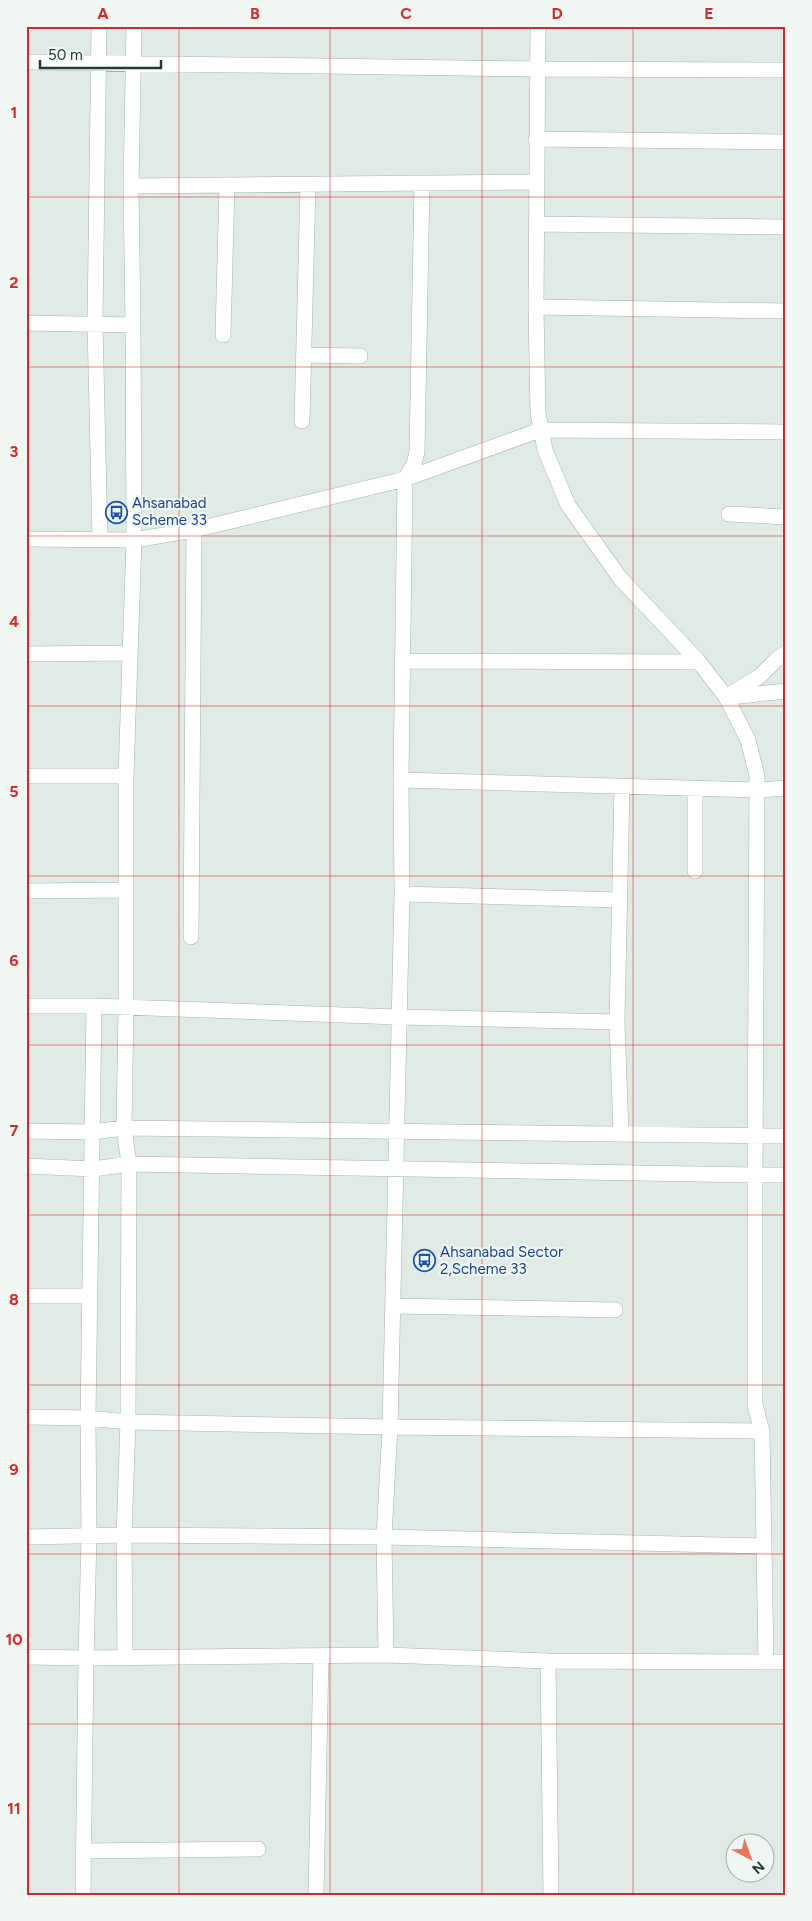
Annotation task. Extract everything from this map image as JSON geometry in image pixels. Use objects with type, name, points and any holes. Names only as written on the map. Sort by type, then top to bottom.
[{"type":"street","points":[[99,26],[96,324],[100,539]]},
{"type":"street","points":[[125,1657],[124,1535],[128,1422],[129,1164],[124,1128],[126,776],[134,540],[130,186],[134,26]]},
{"type":"street","points":[[538,26],[536,307],[540,430],[545,450],[568,505],[620,578],[699,662],[726,697],[748,740],[757,776],[755,1405],[762,1431],[766,1662]]},
{"type":"street","points":[[26,62],[537,69],[786,70]]},
{"type":"street","points":[[536,139],[786,142]]},
{"type":"street","points":[[130,186],[536,182]]},
{"type":"street","points":[[386,1655],[384,1537],[390,1427],[402,894],[401,780],[404,479],[414,464],[417,452],[422,184]]},
{"type":"street","points":[[223,335],[227,185]]},
{"type":"street","points":[[302,420],[308,185]]},
{"type":"street","points":[[536,224],[786,227]]},
{"type":"street","points":[[536,307],[786,311]]},
{"type":"street","points":[[26,324],[133,325]]},
{"type":"street","points":[[304,356],[360,356]]},
{"type":"street","points":[[26,539],[134,540],[194,530],[404,479],[540,430],[786,432]]},
{"type":"street","points":[[729,514],[786,517]]},
{"type":"street","points":[[191,937],[194,530]]},
{"type":"street","points":[[26,654],[130,653]]},
{"type":"street","points":[[726,697],[760,676],[786,653]]},
{"type":"street","points":[[402,661],[699,662]]},
{"type":"street","points":[[726,697],[786,691]]},
{"type":"street","points":[[26,776],[126,776]]},
{"type":"street","points":[[401,780],[757,790],[786,788]]},
{"type":"street","points":[[620,1134],[616,1022],[622,786]]},
{"type":"street","points":[[695,788],[695,871]]},
{"type":"street","points":[[26,891],[126,890]]},
{"type":"street","points":[[402,894],[619,900]]},
{"type":"street","points":[[26,1006],[94,1006],[398,1017],[616,1022]]},
{"type":"street","points":[[83,1895],[89,1536],[88,1418],[94,1006]]},
{"type":"street","points":[[26,1131],[92,1132],[124,1128],[786,1136]]},
{"type":"street","points":[[26,1166],[93,1169],[129,1164],[786,1175]]},
{"type":"street","points":[[26,1296],[90,1296]]},
{"type":"street","points":[[393,1306],[615,1310]]},
{"type":"street","points":[[26,1417],[88,1418],[128,1422],[390,1427],[762,1431]]},
{"type":"street","points":[[26,1537],[124,1535],[384,1537],[764,1546]]},
{"type":"street","points":[[26,1657],[386,1655],[548,1661],[786,1662]]},
{"type":"street","points":[[316,1895],[321,1656]]},
{"type":"street","points":[[548,1661],[551,1895]]},
{"type":"street","points":[[84,1851],[258,1849]]},
{"type":"place","name":"Ahsanabad Scheme 33","points":[[116,512]]},
{"type":"place","name":"Ahsanabad Sector 2,Scheme 33","points":[[424,1261]]}]
